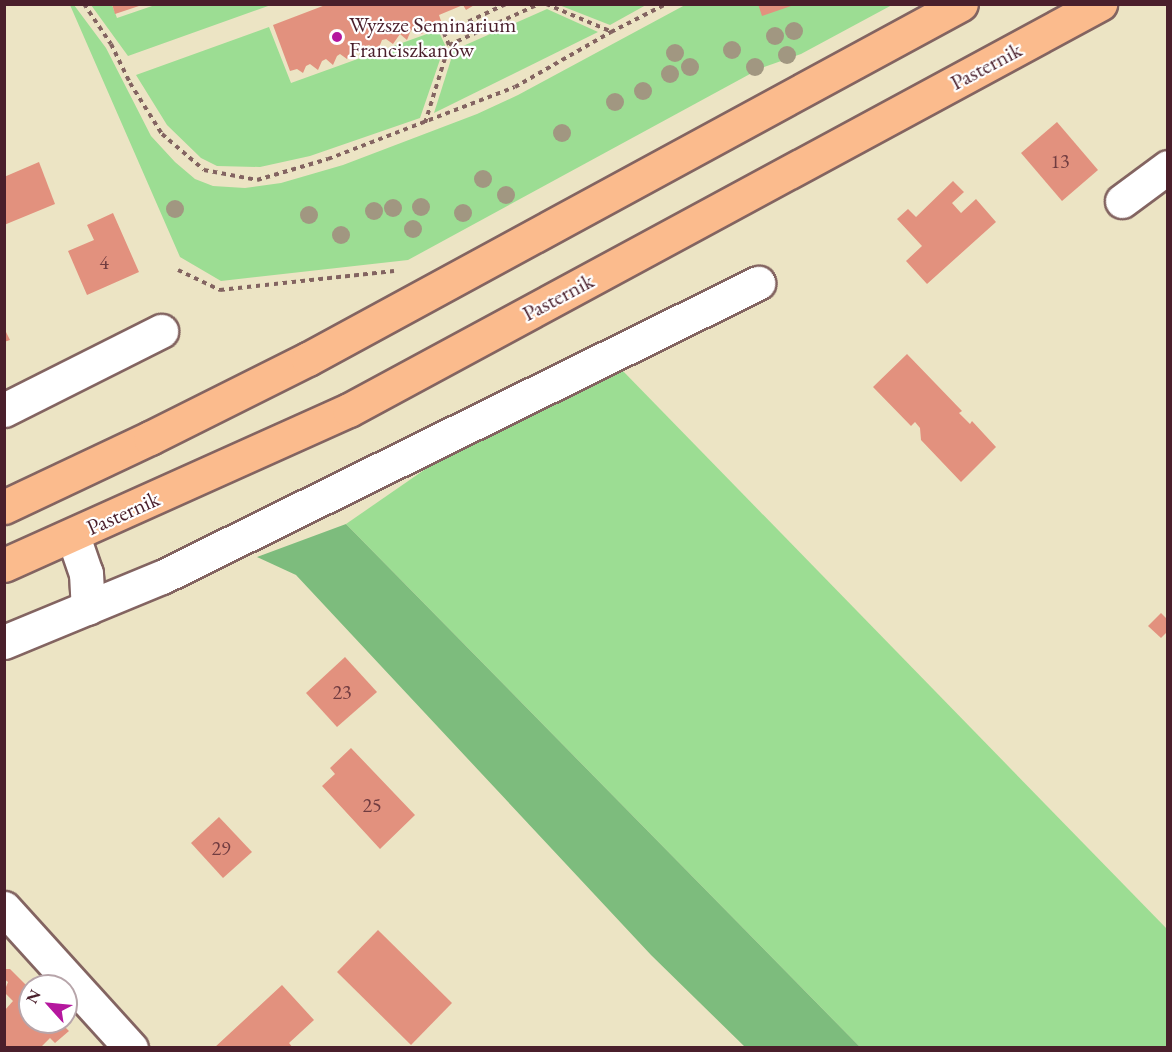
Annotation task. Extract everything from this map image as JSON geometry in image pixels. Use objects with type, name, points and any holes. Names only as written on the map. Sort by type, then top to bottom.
[{"type":"main road","points":[[4,507],[150,438],[308,359],[961,4]]},
{"type":"main road","name":"Pasternik","points":[[4,565],[73,536],[349,410],[1100,4]]},
{"type":"street","points":[[1122,201],[1167,167]]},
{"type":"street","points":[[4,642],[162,577],[758,283]]},
{"type":"street","points":[[4,410],[161,330]]},
{"type":"street","points":[[73,536],[86,573],[88,608]]},
{"type":"street","points":[[4,908],[131,1047]]},
{"type":"path","points":[[84,4],[111,44],[130,83],[162,134],[204,170],[257,180],[328,159],[515,87],[610,32],[666,4]]},
{"type":"path","points":[[425,123],[449,45],[444,33],[506,4]]},
{"type":"path","points":[[449,45],[539,4]]},
{"type":"path","points":[[546,4],[610,32]]},
{"type":"path","points":[[178,270],[220,290],[403,270]]},
{"type":"green space","points":[[70,5],[74,5],[106,48],[151,136],[175,162],[195,179],[213,186],[245,188],[281,183],[343,165],[477,114],[518,95],[685,5],[892,5],[801,54],[761,68],[408,260],[221,281],[180,257]]},
{"type":"green space","points":[[91,5],[112,5],[117,18],[155,5],[271,5],[128,56]]},
{"type":"green space","points":[[559,5],[646,5],[610,25]]},
{"type":"green space","points":[[547,9],[598,32],[434,113],[454,50]]},
{"type":"green space","points":[[269,27],[291,83],[438,30],[445,45],[420,118],[310,156],[260,167],[217,166],[201,158],[167,125],[136,75]]},
{"type":"green space","points":[[621,369],[1167,929],[1167,1047],[860,1047],[346,524],[440,459]]},
{"type":"green space","points":[[346,524],[860,1047],[745,1047],[651,955],[296,575],[257,557]]},
{"type":"building","points":[[112,4],[142,4],[142,5],[115,14]]},
{"type":"building","name":"Wyższe Seminarium Franciszkanów","points":[[328,4],[476,4],[466,10],[463,5],[439,15],[441,21],[437,29],[427,25],[422,34],[411,30],[407,40],[400,34],[393,44],[386,39],[382,40],[378,50],[369,45],[366,46],[362,55],[355,50],[351,51],[347,59],[340,54],[333,65],[326,59],[322,61],[318,70],[310,64],[306,66],[303,73],[297,69],[290,71],[273,25]]},
{"type":"building","points":[[758,4],[794,4],[794,5],[762,16]]},
{"type":"building","points":[[1057,122],[1098,170],[1062,201],[1021,153]]},
{"type":"building","points":[[39,162],[55,204],[4,225],[4,177]]},
{"type":"building","points":[[953,181],[964,192],[952,203],[961,213],[976,199],[996,222],[927,284],[906,261],[922,246],[897,219],[908,209],[916,217]]},
{"type":"building","points":[[113,213],[139,272],[87,295],[68,251],[94,240],[87,225]]},
{"type":"building","points":[[4,328],[10,340],[4,342]]},
{"type":"building","points":[[907,354],[962,411],[959,413],[970,424],[972,421],[996,447],[961,482],[921,440],[920,428],[915,422],[911,426],[873,387]]},
{"type":"building","points":[[1161,613],[1168,620],[1168,631],[1161,638],[1148,626]]},
{"type":"building","points":[[345,657],[377,692],[337,727],[306,693]]},
{"type":"building","points":[[351,748],[415,815],[380,849],[322,786],[335,774],[330,768]]},
{"type":"building","points":[[219,817],[252,852],[223,878],[191,843]]},
{"type":"building","points":[[378,930],[452,1003],[411,1045],[337,972]]},
{"type":"building","points":[[4,969],[10,969],[18,977],[18,1034],[66,1034],[55,1043],[50,1038],[40,1048],[5,1048],[5,1010],[13,1001],[4,992],[8,982],[4,979]]},
{"type":"building","points":[[282,985],[314,1020],[289,1043],[293,1048],[214,1048]]},
{"type":"place","name":"Wyższe Seminarium Franciszkanów","points":[[337,37]]}]
